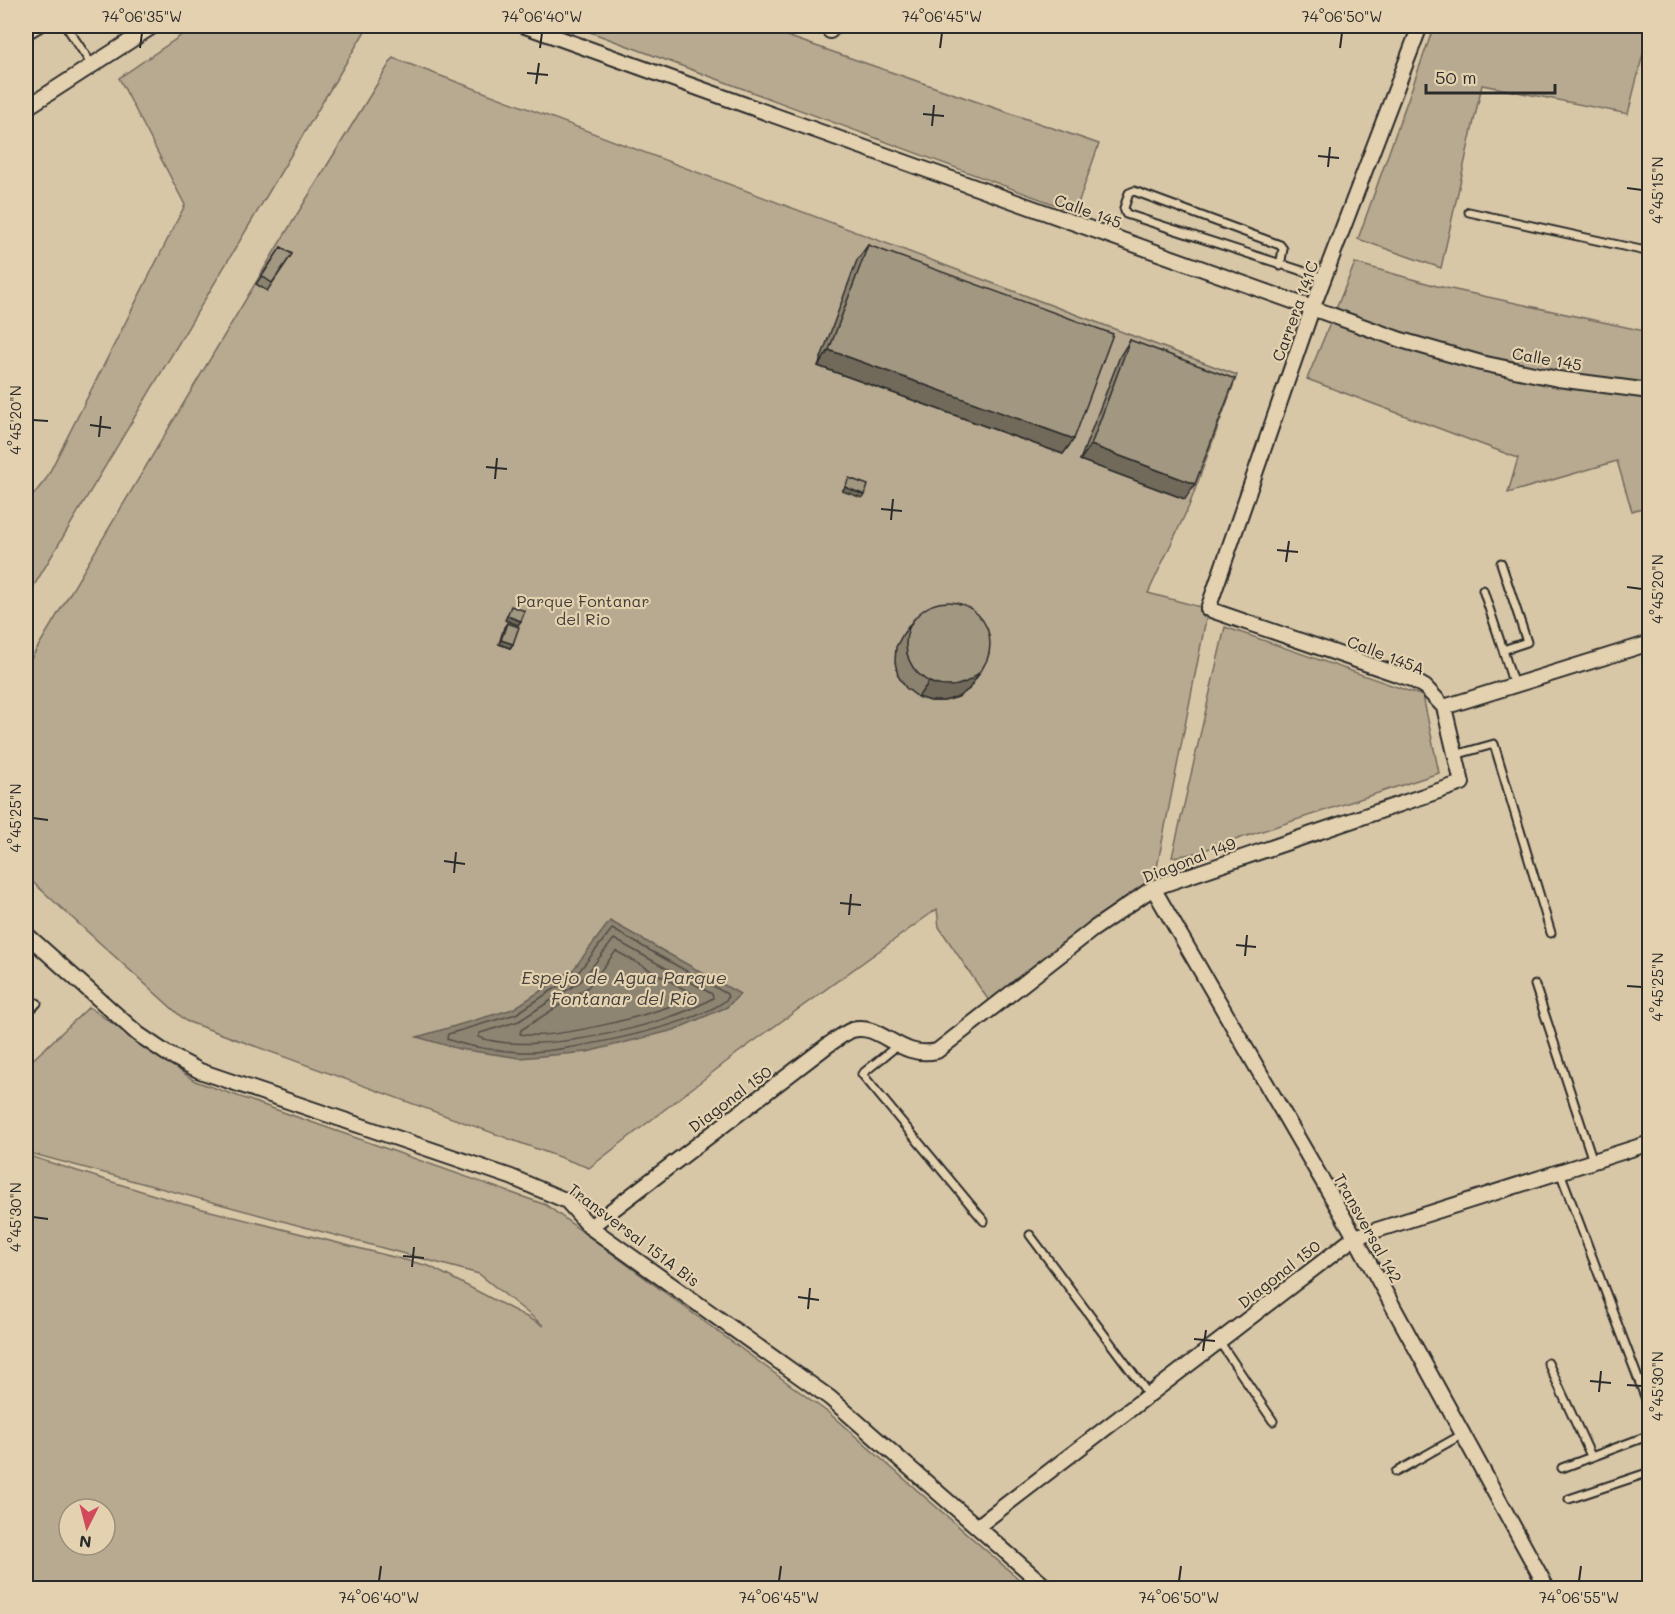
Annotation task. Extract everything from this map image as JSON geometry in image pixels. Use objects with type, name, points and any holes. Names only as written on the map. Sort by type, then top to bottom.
[{"type":"street","points":[[26,108],[153,26]]},
{"type":"street","name":"Calle 145","points":[[525,26],[1312,309],[1481,363],[1558,379],[1650,391]]},
{"type":"street","name":"Carrera 141C","points":[[1208,609],[1312,309],[1420,26]]},
{"type":"street","name":"Calle 145A","points":[[1208,609],[1411,679],[1425,687],[1444,707]]},
{"type":"street","points":[[1455,755],[1444,707],[1650,643]]},
{"type":"street","name":"Diagonal 149","points":[[898,1045],[921,1054],[937,1051],[1092,930],[1153,888],[1462,783],[1455,755]]},
{"type":"street","name":"Transversal 142","points":[[1153,888],[1355,1237],[1547,1588]]},
{"type":"street","name":"Transversal 151A Bis","points":[[26,934],[138,1034],[200,1071],[511,1177],[567,1201],[590,1227],[830,1398],[1047,1588]]},
{"type":"street","name":"Diagonal 150","points":[[590,1227],[828,1045],[850,1031],[860,1029],[876,1033],[898,1045]]},
{"type":"street","name":"Diagonal 150","points":[[978,1526],[1355,1237],[1650,1143]]},
{"type":"lane","points":[[26,36],[43,26]]},
{"type":"lane","points":[[66,26],[92,65]]},
{"type":"lane","points":[[1280,266],[1283,249],[1280,245],[1134,191],[1129,193],[1124,208],[1126,214],[1280,266],[1324,278]]},
{"type":"lane","points":[[1469,212],[1650,252]]},
{"type":"lane","points":[[1501,563],[1527,642],[1503,650]]},
{"type":"lane","points":[[1483,590],[1514,686]]},
{"type":"lane","points":[[1455,755],[1494,744],[1551,933]]},
{"type":"lane","points":[[1535,985],[1593,1161]]},
{"type":"lane","points":[[26,1014],[37,1003]]},
{"type":"lane","points":[[898,1045],[862,1074],[984,1221]]},
{"type":"lane","points":[[1560,1172],[1650,1410]]},
{"type":"lane","points":[[1030,1235],[1149,1395]]},
{"type":"lane","points":[[1219,1341],[1274,1421]]},
{"type":"lane","points":[[1548,1363],[1591,1456]]},
{"type":"lane","points":[[1396,1472],[1463,1434]]},
{"type":"lane","points":[[1562,1468],[1650,1435]]},
{"type":"lane","points":[[1569,1499],[1650,1472]]},
{"type":"green space","points":[[195,26],[368,26],[26,599],[26,504],[46,479],[185,205],[119,78]]},
{"type":"green space","points":[[574,26],[758,26],[1099,144],[1075,212]]},
{"type":"green space","points":[[1434,26],[1650,26],[1628,114],[1482,85],[1441,268],[1358,239]]},
{"type":"green space","name":"Parque Fontanar del Rio","points":[[393,58],[1237,375],[1189,506],[1148,593],[1208,609],[1153,888],[993,1007],[939,927],[937,909],[739,1052],[589,1168],[186,1021],[26,876],[26,866],[31,861],[26,856],[26,667],[277,247]]},
{"type":"green space","points":[[1355,263],[1437,286],[1649,332],[1649,506],[1632,511],[1617,461],[1508,493],[1518,458],[1307,379]]},
{"type":"green space","points":[[1225,627],[1423,696],[1439,773],[1192,854],[1172,857]]},
{"type":"green space","points":[[89,1007],[195,1081],[546,1205],[830,1414],[1029,1588],[26,1588],[26,1155],[183,1204],[429,1266],[544,1326],[479,1274],[26,1152],[26,1066]]},
{"type":"water","name":"Espejo de Agua Parque Fontanar del Rio","points":[[610,921],[740,994],[727,1007],[674,1030],[587,1052],[520,1058],[459,1049],[417,1037],[513,1009],[573,970]]},
{"type":"building","points":[[868,245],[1113,334],[1074,439],[829,350]]},
{"type":"building","points":[[281,247],[292,254],[272,283],[262,276]]},
{"type":"building","points":[[1130,340],[1235,379],[1195,484],[1091,445]]},
{"type":"building","points":[[849,478],[868,485],[865,495],[845,487]]},
{"type":"building","points":[[948,602],[964,605],[978,614],[987,628],[990,644],[987,660],[978,674],[964,683],[948,686],[932,683],[918,674],[909,660],[906,644],[909,628],[918,614],[932,605]]},
{"type":"building","points":[[511,606],[525,611],[521,621],[507,616]]},
{"type":"building","points":[[507,623],[519,627],[513,644],[501,640]]}]
